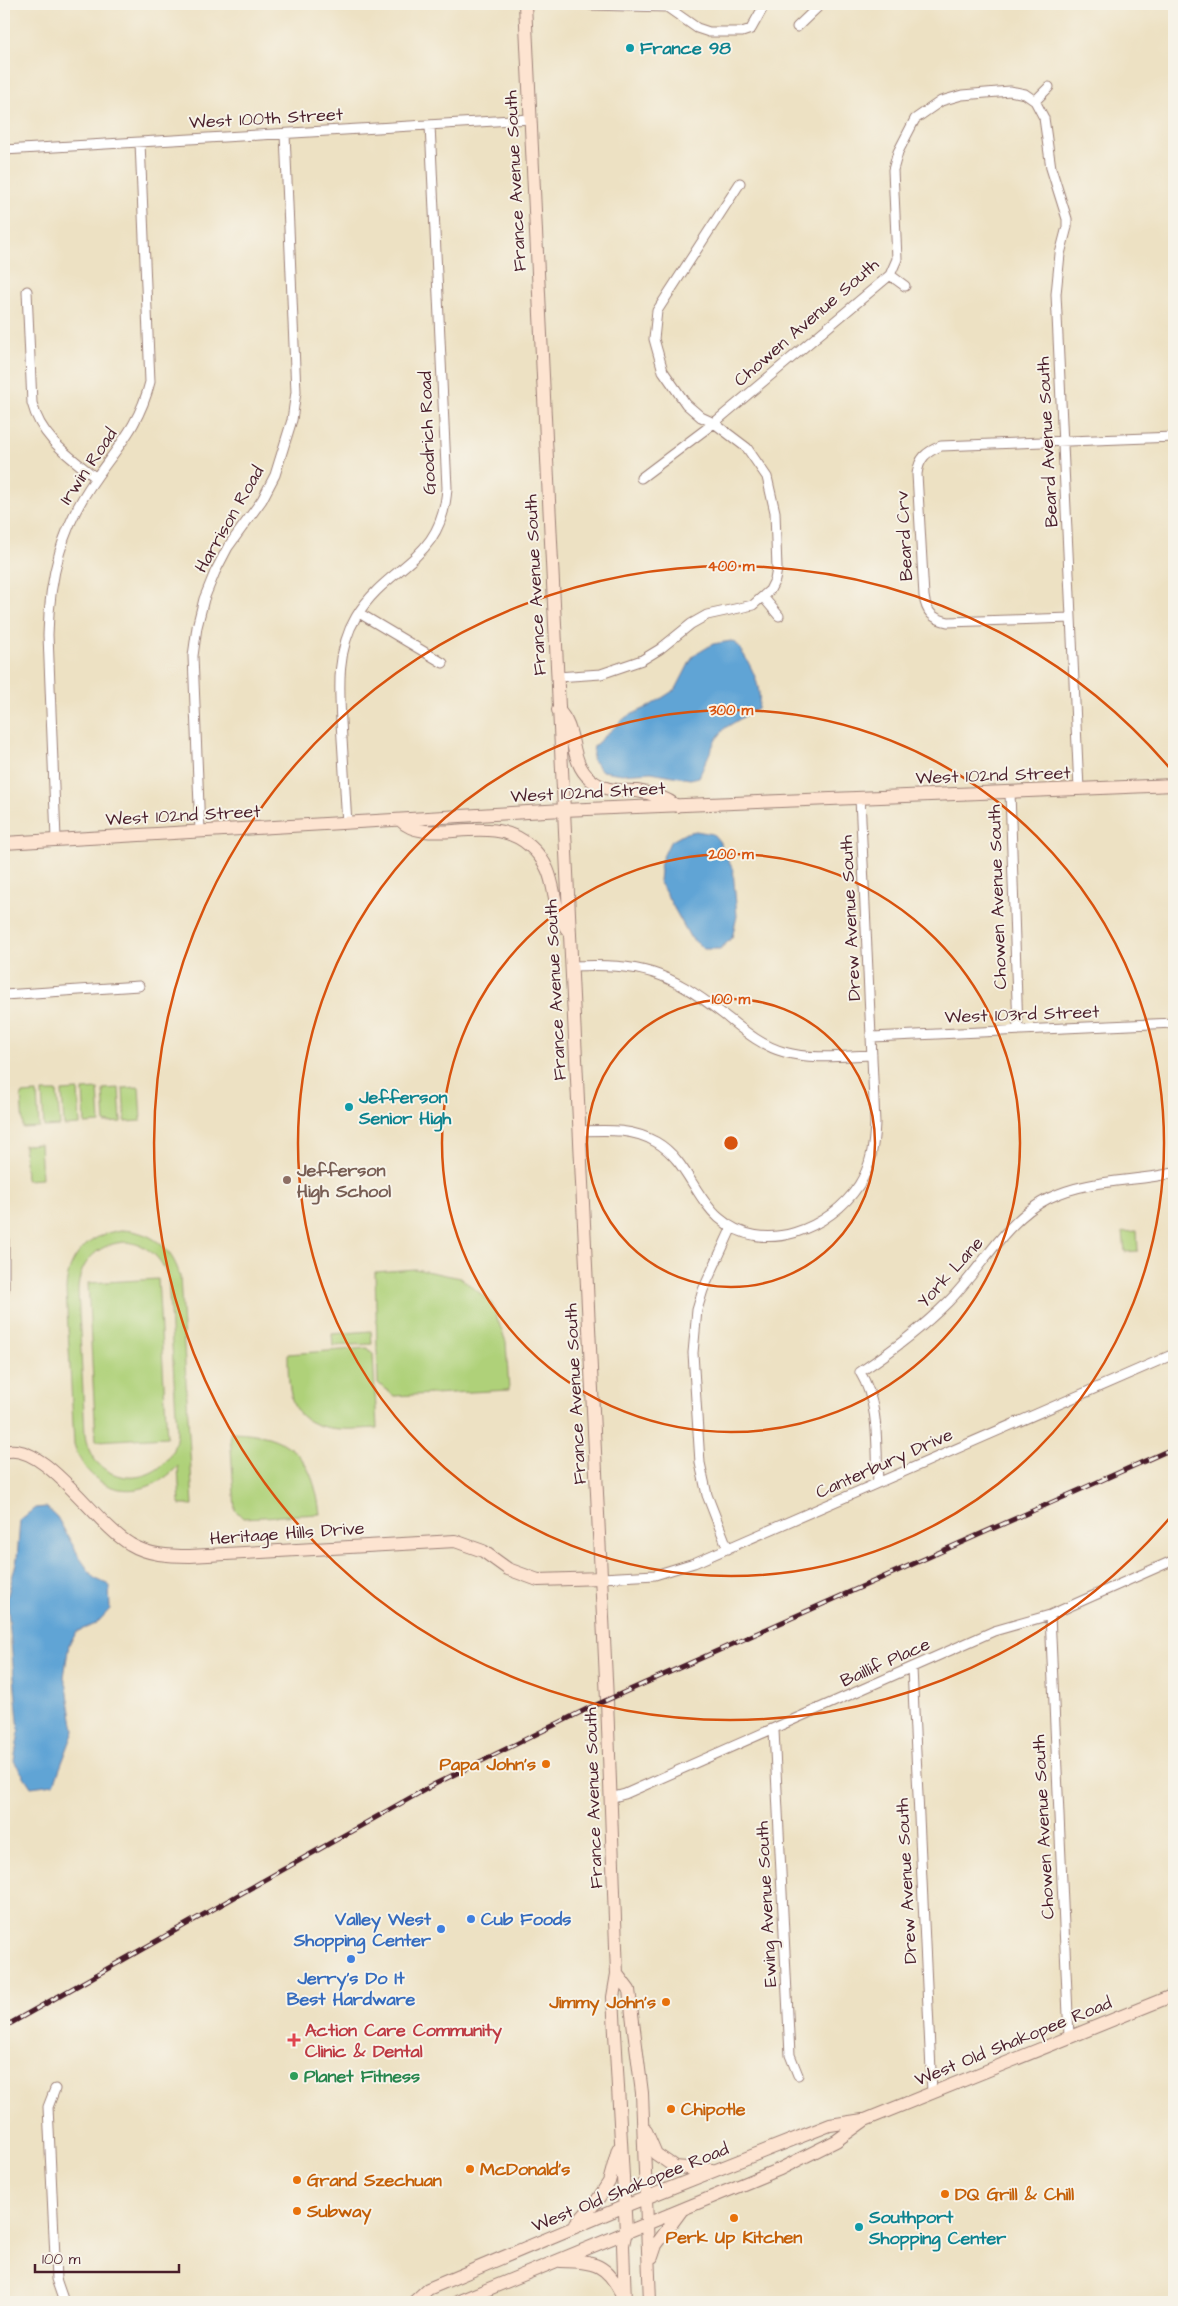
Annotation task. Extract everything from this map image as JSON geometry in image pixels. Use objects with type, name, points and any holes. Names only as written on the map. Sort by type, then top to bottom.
[{"type":"main road","name":"France Avenue South","points":[[524,4],[602,1578],[618,1974],[613,1997],[626,2231],[623,2245],[625,2302]]},
{"type":"main road","points":[[558,710],[567,720],[574,756],[581,769],[590,779],[605,788],[651,794],[677,806]]},
{"type":"main road","name":"West 102nd Street","points":[[4,842],[563,810],[1174,785]]},
{"type":"main road","points":[[400,820],[414,830],[483,828],[513,834],[536,852],[551,875],[560,920],[569,932]]},
{"type":"main road","name":"Heritage Hills Drive","points":[[4,1452],[13,1449],[39,1458],[114,1533],[130,1545],[149,1552],[169,1556],[190,1556],[455,1541],[483,1550],[508,1569],[538,1580],[602,1578]]},
{"type":"main road","name":"France Avenue South","points":[[618,1974],[629,1990],[642,2093],[650,2302]]},
{"type":"main road","name":"West Old Shakopee Road","points":[[457,2302],[786,2166],[836,2141],[866,2120],[1174,1995]]},
{"type":"main road","name":"West Old Shakopee Road","points":[[414,2302],[428,2288],[625,2206],[830,2125],[866,2120]]},
{"type":"main road","points":[[643,2123],[656,2154],[675,2167],[717,2170]]},
{"type":"main road","points":[[573,2228],[596,2202],[609,2182],[621,2137]]},
{"type":"main road","points":[[650,2267],[656,2245],[684,2208]]},
{"type":"main road","points":[[555,2261],[588,2262],[604,2268],[615,2280],[625,2302]]},
{"type":"street","points":[[590,5],[667,8],[697,28],[709,32],[742,32],[751,29],[765,4]]},
{"type":"street","points":[[797,27],[821,4]]},
{"type":"street","points":[[1035,101],[1049,87]]},
{"type":"street","name":"Chowen Avenue South","points":[[641,478],[714,422],[890,275],[897,259],[893,170],[898,152],[915,120],[941,101],[962,95],[1010,91],[1025,94],[1035,101]]},
{"type":"street","name":"Beard Avenue South","points":[[1035,101],[1044,118],[1051,168],[1067,219],[1057,275],[1056,294],[1079,789]]},
{"type":"street","name":"West 100th Street","points":[[4,150],[530,119]]},
{"type":"street","name":"Goodrich Road","points":[[346,823],[340,670],[346,639],[359,613],[370,598],[426,548],[442,521],[446,504],[430,125]]},
{"type":"street","name":"Harrison Road","points":[[200,831],[193,666],[197,627],[204,599],[215,572],[228,547],[262,500],[275,475],[292,420],[296,392],[285,134]]},
{"type":"street","name":"Irwin Road","points":[[56,839],[48,607],[52,579],[62,543],[81,501],[136,424],[145,404],[150,382],[140,142]]},
{"type":"street","points":[[557,677],[601,674],[622,668],[660,649],[691,624],[707,615],[753,605],[764,598],[775,580],[777,569],[772,494],[767,477],[747,448],[714,422],[701,417],[686,404],[663,371],[656,352],[654,339],[654,324],[657,311],[740,183]]},
{"type":"street","points":[[890,275],[906,286]]},
{"type":"street","points":[[27,291],[32,402],[36,416],[49,438],[96,478]]},
{"type":"street","name":"Beard Crv","points":[[1071,618],[948,622],[939,620],[931,614],[925,606],[924,596],[918,464],[923,456],[941,446],[1174,437]]},
{"type":"street","points":[[764,598],[779,616]]},
{"type":"street","points":[[359,613],[443,663]]},
{"type":"street","name":"Chowen Avenue South","points":[[1010,792],[1018,1030]]},
{"type":"street","name":"Drew Avenue South","points":[[860,798],[872,1055]]},
{"type":"street","points":[[571,966],[623,965],[664,976],[701,997],[763,1043],[782,1052],[803,1056],[872,1055],[875,1123],[874,1144],[867,1168],[859,1184],[831,1216],[793,1234],[769,1237],[751,1235],[732,1227],[719,1218],[707,1204],[672,1154],[658,1143],[642,1135],[625,1131],[579,1131]]},
{"type":"street","points":[[4,994],[139,986]]},
{"type":"street","name":"West 103rd Street","points":[[872,1037],[1174,1023]]},
{"type":"street","name":"York Lane","points":[[878,1483],[875,1412],[868,1384],[860,1372],[929,1320],[973,1275],[1010,1228],[1027,1212],[1047,1199],[1091,1184],[1152,1178],[1174,1173]]},
{"type":"street","points":[[728,1549],[707,1495],[700,1463],[693,1353],[694,1324],[702,1290],[732,1227]]},
{"type":"street","points":[[4,1240],[4,1290]]},
{"type":"street","name":"Canterbury Drive","points":[[602,1578],[636,1577],[675,1570],[728,1549],[1174,1354]]},
{"type":"street","name":"Baillif Place","points":[[610,1798],[625,1794],[774,1730],[994,1631],[1050,1615],[1174,1560]]},
{"type":"street","name":"Chowen Avenue South","points":[[1050,1615],[1069,2037]]},
{"type":"street","name":"Drew Avenue South","points":[[912,1668],[932,2092]]},
{"type":"street","name":"Ewing Avenue South","points":[[774,1730],[790,2055],[798,2075]]},
{"type":"street","points":[[55,2089],[48,2107],[48,2117],[56,2279],[64,2302]]},
{"type":"green space","points":[[139,1087],[141,1121],[125,1122],[123,1088]]},
{"type":"green space","points":[[119,1088],[121,1122],[105,1123],[103,1089]]},
{"type":"green space","points":[[98,1089],[100,1123],[85,1124],[83,1090]]},
{"type":"green space","points":[[78,1090],[80,1125],[64,1126],[62,1091]]},
{"type":"green space","points":[[42,1092],[57,1092],[60,1126],[44,1127]]},
{"type":"green space","points":[[37,1093],[39,1127],[23,1128],[21,1094]]},
{"type":"green space","points":[[40,1144],[42,1179],[26,1180],[24,1145]]},
{"type":"green space","points":[[121,1230],[132,1231],[151,1237],[159,1242],[172,1257],[180,1276],[193,1505],[180,1505],[178,1466],[164,1478],[149,1486],[119,1489],[104,1484],[92,1475],[81,1461],[74,1444],[66,1290],[67,1278],[75,1258],[89,1242]],"holes":[[[128,1242],[136,1244],[154,1254],[162,1264],[168,1278],[177,1430],[173,1450],[163,1464],[149,1474],[133,1477],[117,1475],[102,1468],[91,1454],[85,1435],[78,1290],[82,1270],[93,1255],[109,1245]]]},
{"type":"green space","points":[[1137,1231],[1138,1251],[1125,1252],[1123,1232]]},
{"type":"green space","points":[[415,1269],[461,1278],[491,1302],[506,1342],[509,1390],[394,1396],[378,1383],[375,1272]]},
{"type":"green space","points":[[158,1279],[167,1437],[96,1441],[88,1283]]},
{"type":"green space","points":[[371,1331],[372,1344],[333,1346],[332,1334]]},
{"type":"green space","points":[[368,1348],[373,1354],[377,1428],[345,1429],[324,1427],[314,1424],[297,1411],[290,1391],[288,1354]]},
{"type":"green space","points":[[230,1432],[251,1433],[268,1437],[283,1443],[294,1451],[304,1462],[311,1476],[317,1494],[320,1514],[243,1518],[235,1510]]},
{"type":"water","points":[[735,642],[740,649],[754,674],[759,691],[758,708],[725,728],[715,741],[699,777],[690,779],[651,772],[622,774],[602,771],[592,759],[594,746],[626,717],[648,707],[676,689],[693,656],[713,644]]},
{"type":"water","points":[[696,831],[713,834],[719,841],[733,870],[737,916],[732,938],[720,949],[704,949],[690,937],[659,881],[661,861],[670,842],[686,833]]},
{"type":"water","points":[[46,1507],[57,1517],[80,1558],[94,1578],[109,1585],[110,1609],[96,1624],[78,1631],[69,1644],[64,1677],[74,1731],[54,1784],[31,1787],[14,1761],[19,1732],[7,1598],[17,1559],[20,1520],[35,1508]]},
{"type":"railway","points":[[4,2027],[435,1784],[589,1708],[1174,1448]]},
{"type":"place","name":"France 98","points":[[630,48]]},
{"type":"place","name":"Jefferson Senior High","points":[[349,1107]]},
{"type":"place","name":"Jefferson High School","points":[[287,1180]]},
{"type":"place","name":"Papa John's","points":[[546,1764]]},
{"type":"place","name":"Cub Foods","points":[[471,1919]]},
{"type":"place","name":"Valley West Shopping Center","points":[[441,1929]]},
{"type":"place","name":"Jerry's Do It Best Hardware","points":[[351,1959]]},
{"type":"place","name":"Jimmy John's","points":[[666,2002]]},
{"type":"place","name":"Action Care Community Clinic & Dental","points":[[294,2040]]},
{"type":"place","name":"Planet Fitness","points":[[294,2076]]},
{"type":"place","name":"Chipotle","points":[[671,2109]]},
{"type":"place","name":"McDonald's","points":[[470,2169]]},
{"type":"place","name":"Grand Szechuan","points":[[297,2180]]},
{"type":"place","name":"DQ Grill & Chill","points":[[945,2194]]},
{"type":"place","name":"Subway","points":[[297,2211]]},
{"type":"place","name":"Perk Up Kitchen","points":[[734,2218]]},
{"type":"place","name":"Southport Shopping Center","points":[[859,2227]]}]
